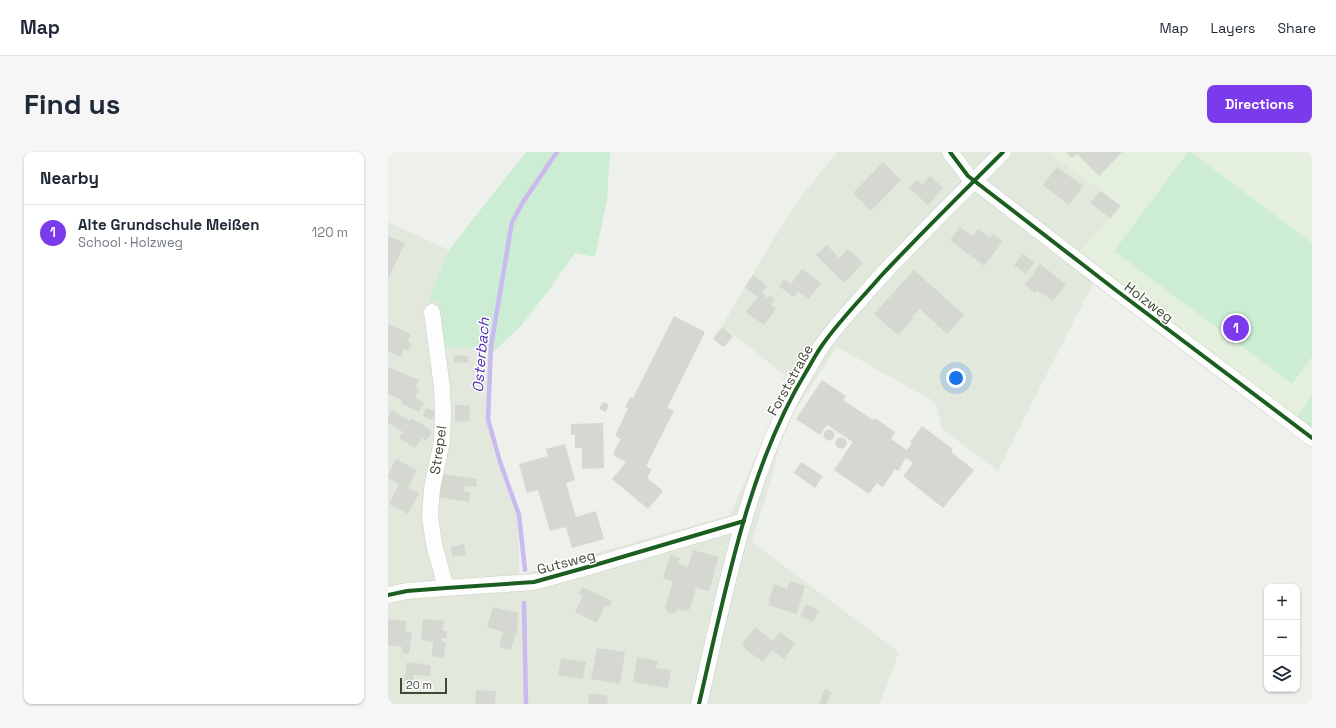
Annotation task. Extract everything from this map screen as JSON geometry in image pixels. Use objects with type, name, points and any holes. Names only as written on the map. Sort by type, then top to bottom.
[{"type":"street","name":"Holzweg","points":[[950,152],[968,176],[974,181],[1312,438]]},
{"type":"street","name":"Forststraße","points":[[699,704],[726,588],[744,521],[779,422],[796,388],[823,344],[854,306],[914,241],[1003,152]]},
{"type":"street","name":"Strepel","points":[[432,312],[442,388],[443,413],[442,441],[432,488],[430,517],[434,544],[446,588]]},
{"type":"street","name":"Gutsweg","points":[[388,595],[407,591],[534,582],[744,521]]},
{"type":"shaded area","points":[[837,152],[1049,152],[1122,206],[1072,261],[1095,279],[998,471],[942,429],[935,402],[837,347],[794,412],[779,447],[773,473],[752,542],[899,652],[880,704],[388,704],[388,222],[449,250],[428,300],[437,302],[441,348],[489,348],[486,412],[494,453],[518,520],[519,575],[730,515],[790,379],[722,326],[800,198]]},
{"type":"shaded area","points":[[1049,152],[1312,152],[1312,395],[1291,426],[1071,261],[1121,206]]},
{"type":"green space","points":[[526,152],[610,152],[607,200],[595,257],[575,253],[521,326],[488,357],[488,348],[441,348],[437,302],[428,300],[449,250]]},
{"type":"green space","points":[[1188,152],[1191,152],[1312,243],[1312,357],[1292,384],[1114,251]]},
{"type":"green space","points":[[1312,395],[1312,443],[1291,426]]},
{"type":"building","points":[[1066,152],[1122,152],[1099,176],[1077,154],[1072,158]]},
{"type":"building","points":[[883,162],[901,180],[871,211],[853,193]]},
{"type":"building","points":[[1057,167],[1083,186],[1069,205],[1043,185]]},
{"type":"building","points":[[930,176],[943,188],[928,205],[909,188],[917,179],[922,185]]},
{"type":"building","points":[[1100,191],[1121,206],[1110,218],[1090,203]]},
{"type":"building","points":[[960,227],[973,236],[978,229],[990,238],[993,234],[1003,241],[984,266],[950,240]]},
{"type":"building","points":[[388,236],[405,243],[388,279]]},
{"type":"building","points":[[827,245],[839,258],[848,249],[863,263],[844,283],[816,255]]},
{"type":"building","points":[[1023,254],[1034,262],[1026,274],[1014,265]]},
{"type":"building","points":[[1040,264],[1066,284],[1053,301],[1037,290],[1035,293],[1025,285]]},
{"type":"building","points":[[802,269],[821,283],[809,299],[798,291],[793,297],[779,286],[784,279],[791,284]]},
{"type":"building","points":[[914,270],[964,315],[947,334],[920,309],[898,335],[874,314]]},
{"type":"building","points":[[753,275],[767,286],[762,293],[767,298],[770,295],[775,300],[771,305],[776,309],[764,325],[746,312],[758,297],[745,287]]},
{"type":"building","points":[[674,316],[705,332],[667,408],[674,411],[646,466],[652,469],[647,478],[663,491],[648,509],[612,479],[626,462],[614,456],[614,451],[621,439],[615,436],[628,408],[625,407],[630,397],[633,398]]},
{"type":"building","points":[[388,324],[411,334],[408,342],[412,344],[408,351],[404,349],[401,357],[388,351]]},
{"type":"building","points":[[722,327],[733,336],[724,347],[713,339]]},
{"type":"building","points":[[454,355],[468,356],[468,363],[454,362]]},
{"type":"building","points":[[388,367],[419,380],[415,388],[419,389],[415,398],[424,402],[419,412],[401,403],[402,400],[388,394]]},
{"type":"building","points":[[822,380],[846,396],[843,400],[873,420],[875,418],[895,432],[891,439],[907,450],[912,443],[910,442],[922,426],[953,449],[951,452],[974,470],[943,508],[903,476],[913,463],[906,458],[898,471],[895,469],[883,487],[877,483],[869,494],[834,470],[853,442],[827,425],[820,435],[796,419]]},
{"type":"building","points":[[603,402],[609,405],[606,412],[599,409]]},
{"type":"building","points":[[455,405],[469,405],[470,421],[455,422]]},
{"type":"building","points":[[426,408],[436,412],[432,420],[423,416]]},
{"type":"building","points":[[392,410],[410,421],[412,418],[428,428],[432,432],[426,441],[422,438],[415,448],[399,438],[403,432],[388,423],[388,417]]},
{"type":"building","points":[[603,423],[604,468],[582,469],[582,448],[575,448],[575,435],[571,435],[571,424]]},
{"type":"building","points":[[827,430],[831,430],[833,431],[833,439],[827,440],[824,437],[824,433]]},
{"type":"building","points":[[839,438],[843,438],[845,439],[845,447],[839,448],[836,445],[836,441]]},
{"type":"building","points":[[565,444],[575,480],[566,483],[576,517],[596,511],[604,539],[572,548],[566,527],[550,531],[538,490],[527,493],[519,464],[548,456],[546,449]]},
{"type":"building","points":[[396,459],[417,470],[408,488],[419,493],[408,514],[389,504],[399,484],[388,478]]},
{"type":"building","points":[[801,462],[823,476],[815,488],[794,473]]},
{"type":"building","points":[[442,474],[477,479],[476,487],[464,486],[463,491],[470,493],[469,502],[438,497]]},
{"type":"building","points":[[464,544],[466,555],[452,557],[451,547]]},
{"type":"building","points":[[693,550],[719,557],[709,591],[696,588],[689,610],[686,611],[677,609],[676,612],[671,614],[668,613],[665,609],[673,581],[663,578],[670,555],[680,558],[678,564],[688,567]]},
{"type":"building","points":[[790,581],[805,586],[797,614],[768,605],[774,584],[787,589]]},
{"type":"building","points":[[582,587],[612,601],[609,607],[605,605],[597,623],[575,612],[583,596],[579,594]]},
{"type":"building","points":[[806,604],[819,610],[813,622],[800,616]]},
{"type":"building","points":[[493,607],[518,613],[517,635],[515,635],[511,650],[499,647],[503,632],[487,627]]},
{"type":"building","points":[[388,619],[406,621],[405,631],[412,633],[409,654],[402,653],[402,647],[388,645]]},
{"type":"building","points":[[423,619],[444,621],[443,631],[447,631],[447,638],[442,638],[442,642],[446,642],[444,658],[432,656],[433,642],[421,640]]},
{"type":"building","points":[[755,627],[773,641],[780,632],[795,644],[784,659],[772,650],[763,662],[742,645]]},
{"type":"building","points":[[597,648],[625,652],[620,684],[591,679]]},
{"type":"building","points":[[637,657],[658,661],[656,668],[671,670],[668,688],[633,682]]},
{"type":"building","points":[[561,658],[586,662],[583,679],[558,675]]},
{"type":"building","points":[[407,662],[431,665],[430,676],[414,675],[413,681],[404,681]]},
{"type":"building","points":[[825,689],[832,692],[826,704],[819,704]]},
{"type":"building","points":[[476,690],[496,691],[495,704],[475,704]]},
{"type":"building","points":[[589,693],[608,696],[607,704],[588,704]]},
{"type":"waterway","name":"Osterbach","points":[[525,570],[519,515],[500,462],[488,419],[491,346],[512,222],[523,202],[557,152]]},
{"type":"waterway","name":"Osterbach","points":[[524,603],[526,704]]},
{"type":"cycle path","points":[[950,152],[968,176],[1117,291],[1312,438]]},
{"type":"cycle path","points":[[699,704],[729,576],[753,491],[768,449],[806,372],[819,350],[843,318],[926,229],[1003,152]]},
{"type":"cycle path","points":[[388,595],[407,591],[534,582],[744,521]]},
{"type":"place","name":"Alte Grundschule Meißen","points":[[1236,328]]}]
